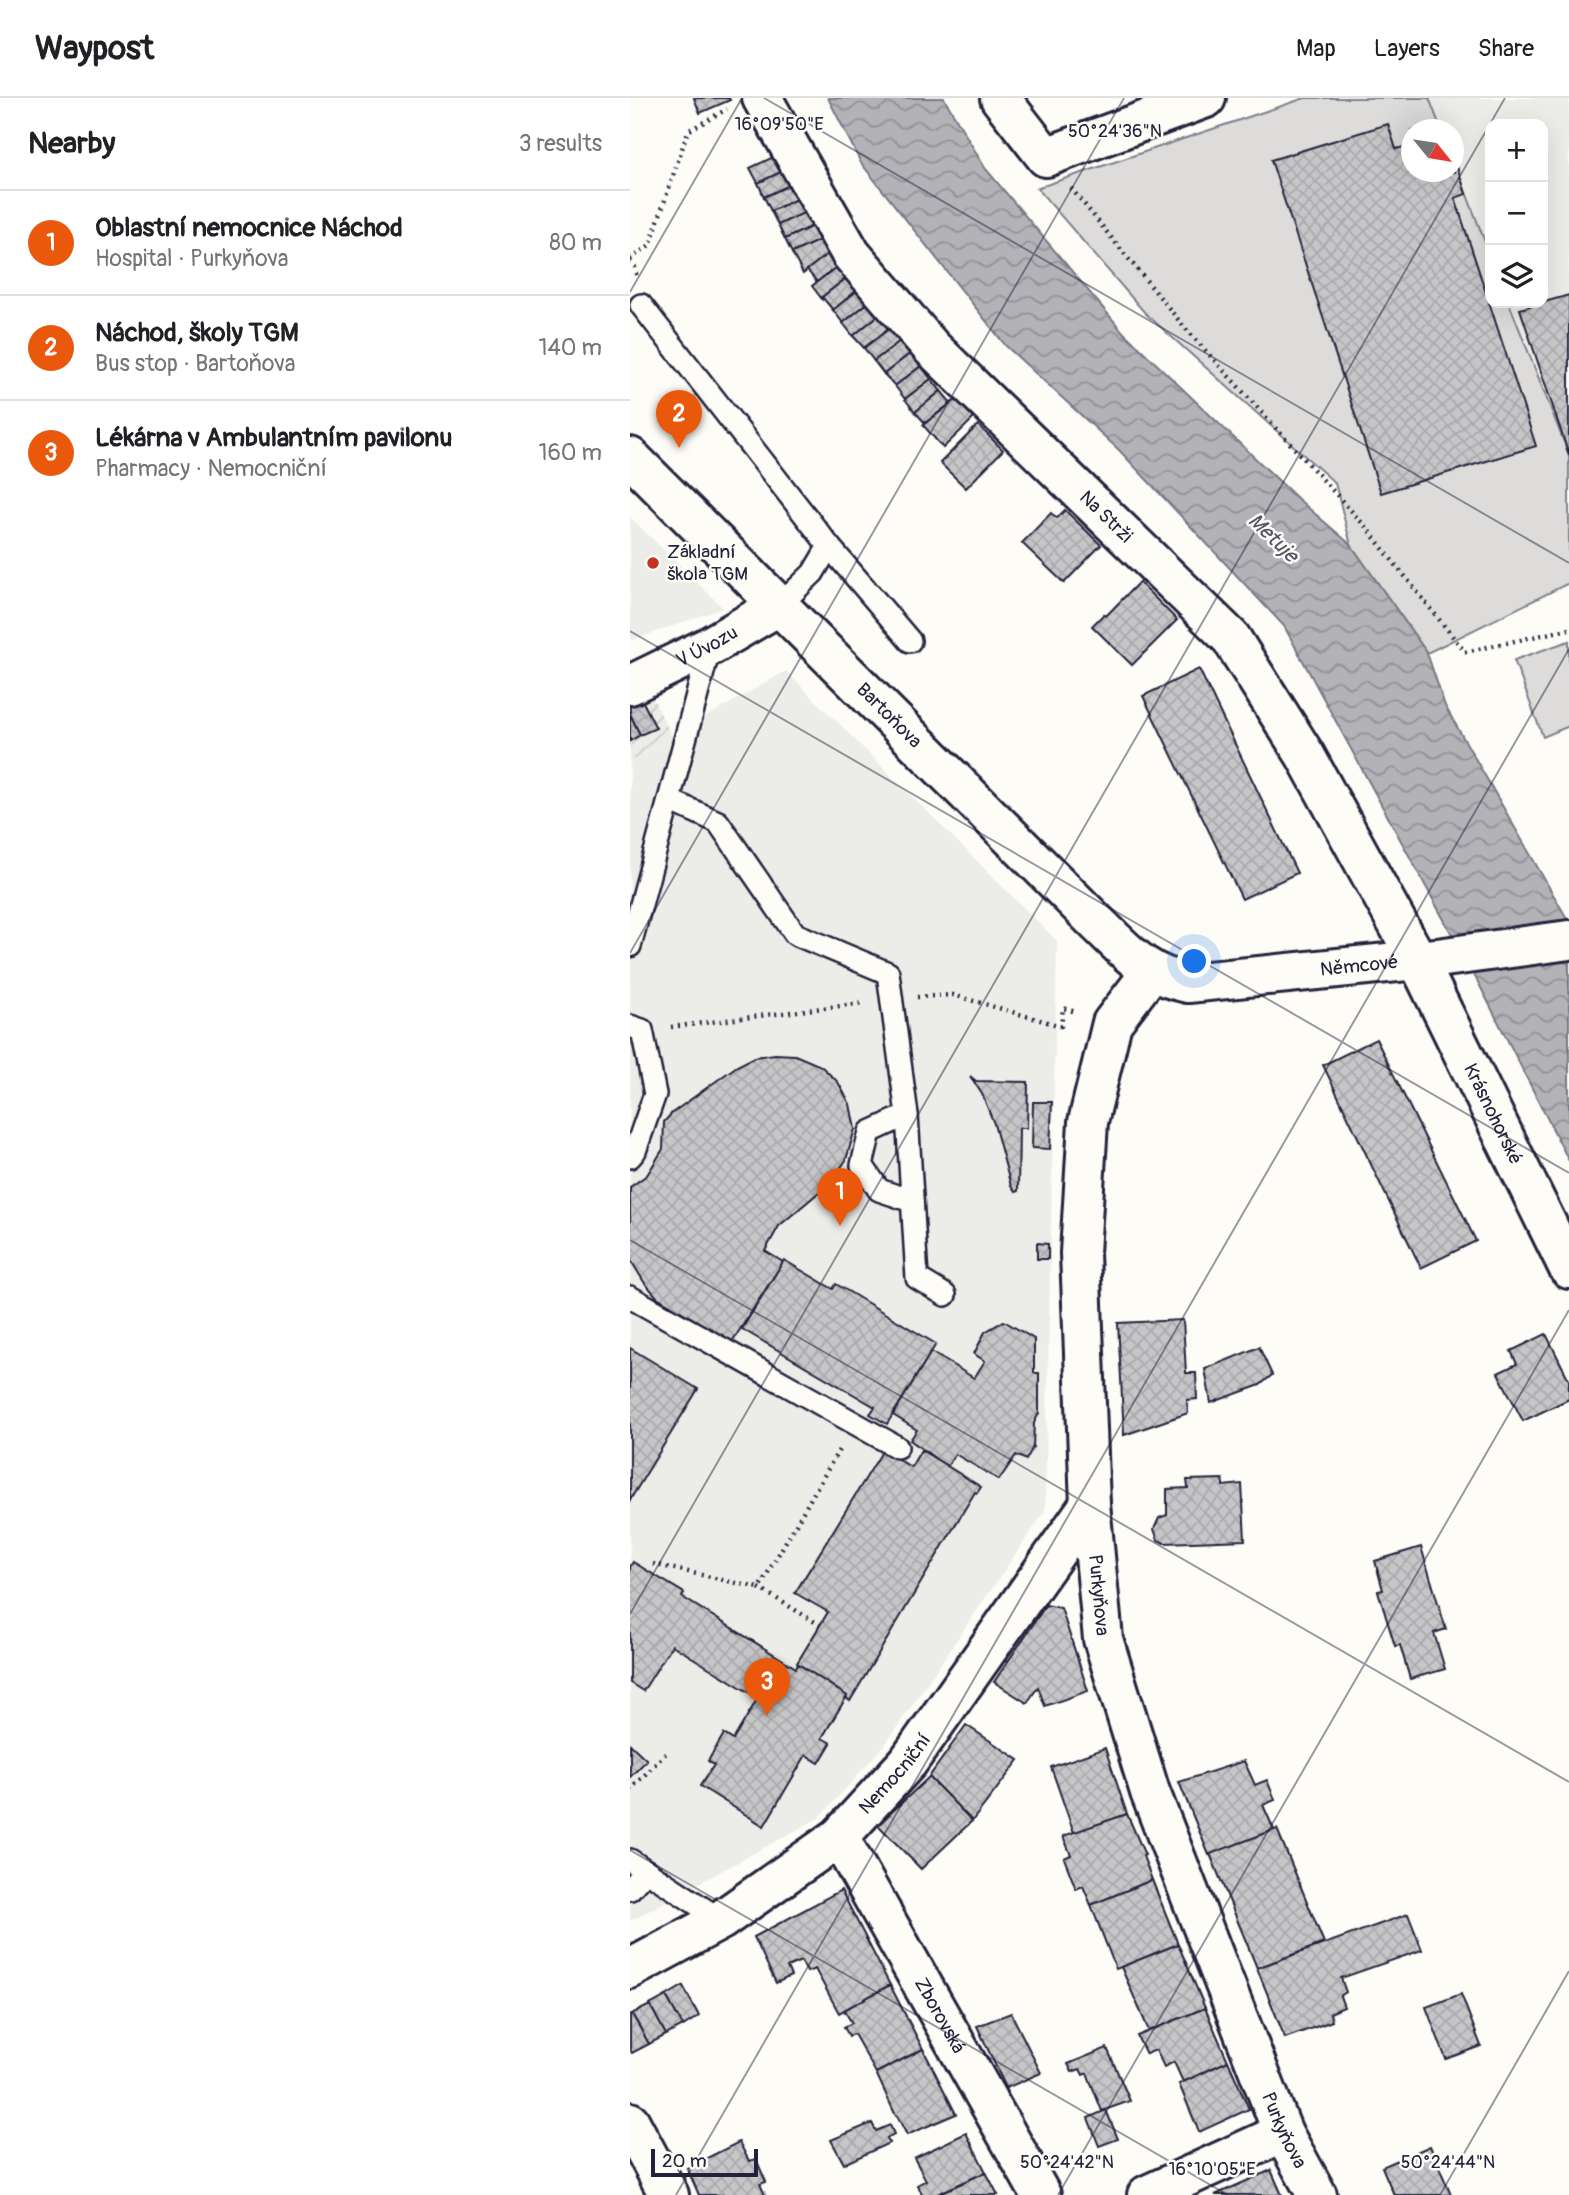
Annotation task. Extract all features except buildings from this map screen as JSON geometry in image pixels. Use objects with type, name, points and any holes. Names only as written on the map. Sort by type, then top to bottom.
[{"type":"street","points":[[1000,98],[1046,157],[1206,98]]},
{"type":"street","name":"Na Strži","points":[[748,101],[851,254],[923,337],[1231,638],[1427,958]]},
{"type":"street","name":"Bartoňova","points":[[630,457],[1098,924],[1151,972]]},
{"type":"street","name":"V Úvozu","points":[[630,685],[710,646],[780,605]]},
{"type":"street","name":"Němcové","points":[[1151,972],[1169,980],[1188,983],[1569,940]]},
{"type":"street","name":"Krásnohorské","points":[[1427,958],[1569,1269]]},
{"type":"street","name":"Purkyňova","points":[[1151,972],[1112,1023],[1088,1122],[1080,1253],[1090,1504],[1103,1639],[1150,1791],[1283,2133],[1317,2195]]},
{"type":"street","name":"Nemocniční","points":[[630,1969],[721,1920],[839,1837],[908,1762],[1090,1504]]},
{"type":"street","name":"Zborovská","points":[[839,1837],[1041,2195]]},
{"type":"street","points":[[630,2122],[670,2195]]},
{"type":"street","points":[[1147,2195],[1283,2133]]},
{"type":"lane","points":[[641,305],[829,546],[910,641]]},
{"type":"lane","points":[[780,605],[813,573],[829,546]]},
{"type":"lane","points":[[630,946],[710,646]]},
{"type":"lane","points":[[669,800],[718,822],[795,934],[888,973],[907,1115],[916,1278],[945,1295]]},
{"type":"lane","points":[[630,1026],[642,1030],[655,1094],[635,1151],[630,1157]]},
{"type":"lane","points":[[907,1115],[870,1132],[862,1166],[879,1190],[912,1201]]},
{"type":"lane","points":[[630,1297],[897,1447]]},
{"type":"lane","points":[[630,1889],[638,1866],[721,1920]]},
{"type":"path","points":[[630,259],[650,245],[688,131],[748,101]]},
{"type":"path","points":[[1046,157],[1185,328],[1365,526],[1465,652],[1569,629]]},
{"type":"path","points":[[705,1024],[891,999],[953,995],[1061,1026]]},
{"type":"path","points":[[760,1588],[854,1423]]},
{"type":"path","points":[[653,1563],[760,1588],[820,1625]]},
{"type":"path","points":[[630,1790],[667,1752]]},
{"type":"shaded area","points":[[1305,98],[1429,98],[1437,119],[1401,119],[1401,182],[1462,182],[1485,242],[1485,308],[1511,308],[1569,455],[1569,583],[1427,653],[1351,545],[1335,483],[1145,313],[1037,188]]},
{"type":"shaded area","points":[[1429,98],[1569,98],[1569,455],[1511,308],[1548,308],[1548,119],[1485,119],[1485,242],[1462,182],[1464,119],[1437,119]]},
{"type":"shaded area","name":"Základní škola TGM","points":[[630,517],[723,608],[630,641]]},
{"type":"shaded area","points":[[1569,641],[1569,726],[1543,737],[1514,660]]},
{"type":"shaded area","points":[[786,671],[1057,941],[1045,1511],[884,1746],[820,1817],[630,1921],[630,761]]},
{"type":"shaded area","points":[[647,686],[672,737],[630,761],[630,694]]},
{"type":"water","name":"Metuje","points":[[828,98],[944,98],[985,168],[1123,332],[1298,499],[1351,545],[1427,653],[1445,706],[1569,922],[1569,1161],[1479,984],[1284,626],[1119,450],[1006,346],[861,163]]},
{"type":"place","name":"Náchod, školy TGM","points":[[679,448]]},
{"type":"place","name":"Základní škola TGM","points":[[653,563]]},
{"type":"place","name":"Oblastní nemocnice Náchod","points":[[840,1226]]},
{"type":"place","name":"Lékárna v Ambulantním pavilonu","points":[[767,1716]]}]
